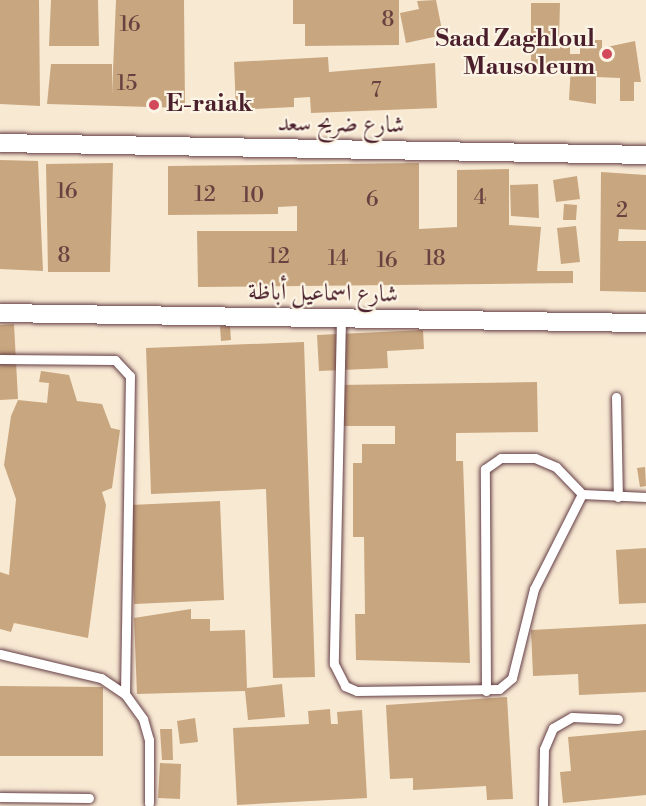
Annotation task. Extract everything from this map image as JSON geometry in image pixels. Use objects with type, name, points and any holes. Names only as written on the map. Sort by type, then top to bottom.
[{"type":"street","name":"شارع ضريح سعد","points":[[0,143],[646,155]]},
{"type":"street","name":"شارع اسماعيل أباظة","points":[[0,313],[646,323]]},
{"type":"lane","points":[[341,318],[337,677],[357,691],[486,691],[512,678],[534,589],[582,494]]},
{"type":"lane","points":[[0,359],[115,360],[130,376],[125,694]]},
{"type":"lane","points":[[616,397],[618,497]]},
{"type":"lane","points":[[486,691],[484,469],[501,458],[535,458],[556,467],[582,494],[646,497]]},
{"type":"lane","points":[[0,654],[101,678],[125,694],[143,719],[150,740],[149,803]]},
{"type":"lane","points":[[543,806],[544,749],[552,728],[573,717],[618,719]]},
{"type":"lane","points":[[0,797],[89,798]]},
{"type":"building","points":[[0,0],[39,0],[40,106],[0,104]]},
{"type":"building","points":[[51,0],[98,0],[99,46],[49,46]]},
{"type":"building","points":[[116,0],[184,0],[185,108],[47,104],[51,64],[112,64],[112,94]]},
{"type":"building","points":[[293,0],[399,0],[399,45],[305,46],[305,24],[293,24]]},
{"type":"building","points":[[436,0],[443,35],[406,43],[400,13],[419,9],[417,1]]},
{"type":"building","name":"Saad Zaghloul Mausoleum","points":[[531,3],[560,3],[559,41],[570,41],[570,54],[580,54],[580,40],[602,40],[602,48],[635,41],[641,82],[634,82],[634,101],[620,101],[620,78],[596,77],[596,104],[569,100],[571,65],[531,66]]},
{"type":"building","points":[[328,57],[329,72],[435,63],[437,108],[311,113],[310,97],[294,98],[294,107],[236,110],[234,62]]},
{"type":"building","points":[[0,160],[38,161],[43,271],[0,269]]},
{"type":"building","points":[[113,163],[110,272],[48,272],[46,164]]},
{"type":"building","points":[[419,163],[419,229],[457,227],[457,170],[509,169],[509,225],[541,227],[537,271],[573,271],[573,283],[198,287],[197,231],[297,231],[297,206],[278,207],[278,214],[168,215],[168,166]]},
{"type":"building","points":[[601,172],[646,175],[646,230],[619,229],[618,241],[646,241],[646,292],[600,291]]},
{"type":"building","points":[[577,176],[580,199],[556,202],[553,180]]},
{"type":"building","points":[[538,184],[539,218],[511,216],[510,185]]},
{"type":"building","points":[[564,204],[577,205],[576,220],[563,220]]},
{"type":"building","points":[[576,226],[580,262],[561,264],[557,228]]},
{"type":"building","points":[[14,324],[18,399],[0,400],[0,325]]},
{"type":"building","points":[[220,326],[230,326],[231,340],[221,341]]},
{"type":"building","points":[[423,330],[424,349],[387,351],[388,368],[319,371],[317,335]]},
{"type":"building","points":[[304,342],[315,677],[273,678],[266,489],[151,494],[146,348]]},
{"type":"building","points":[[41,371],[69,375],[77,401],[102,404],[111,428],[120,430],[112,488],[102,492],[106,505],[88,638],[14,623],[11,632],[0,629],[0,572],[9,575],[16,499],[4,465],[11,416],[18,400],[47,403],[49,383],[39,382]]},
{"type":"building","points":[[537,382],[538,432],[456,433],[456,461],[463,461],[470,663],[356,660],[355,614],[365,614],[364,537],[353,537],[353,463],[362,463],[362,444],[395,444],[395,426],[339,426],[339,385]]},
{"type":"building","points":[[645,467],[646,486],[640,487],[637,468]]},
{"type":"building","points":[[220,501],[224,600],[134,604],[130,505]]},
{"type":"building","points":[[646,548],[646,603],[619,604],[616,550]]},
{"type":"building","points":[[191,609],[191,619],[210,619],[210,631],[245,630],[247,688],[282,684],[285,717],[248,720],[245,691],[137,694],[134,618]]},
{"type":"building","points":[[646,624],[646,692],[579,695],[578,674],[533,676],[531,630]]},
{"type":"building","points":[[0,686],[103,687],[103,756],[0,756]]},
{"type":"building","points":[[507,697],[513,799],[487,800],[486,786],[413,790],[413,778],[390,779],[386,705]]},
{"type":"building","points":[[330,709],[331,724],[338,724],[337,712],[362,710],[367,798],[237,805],[233,728],[309,724],[308,711]]},
{"type":"building","points":[[195,718],[198,742],[180,744],[177,721]]},
{"type":"building","points":[[160,729],[172,729],[173,760],[162,760]]},
{"type":"building","points":[[646,730],[646,795],[563,803],[560,772],[571,771],[568,737]]},
{"type":"building","points":[[160,763],[181,764],[180,799],[158,798]]},
{"type":"place","name":"Saad Zaghloul Mausoleum","points":[[607,54]]},
{"type":"place","name":"E-raiak","points":[[154,105]]}]
